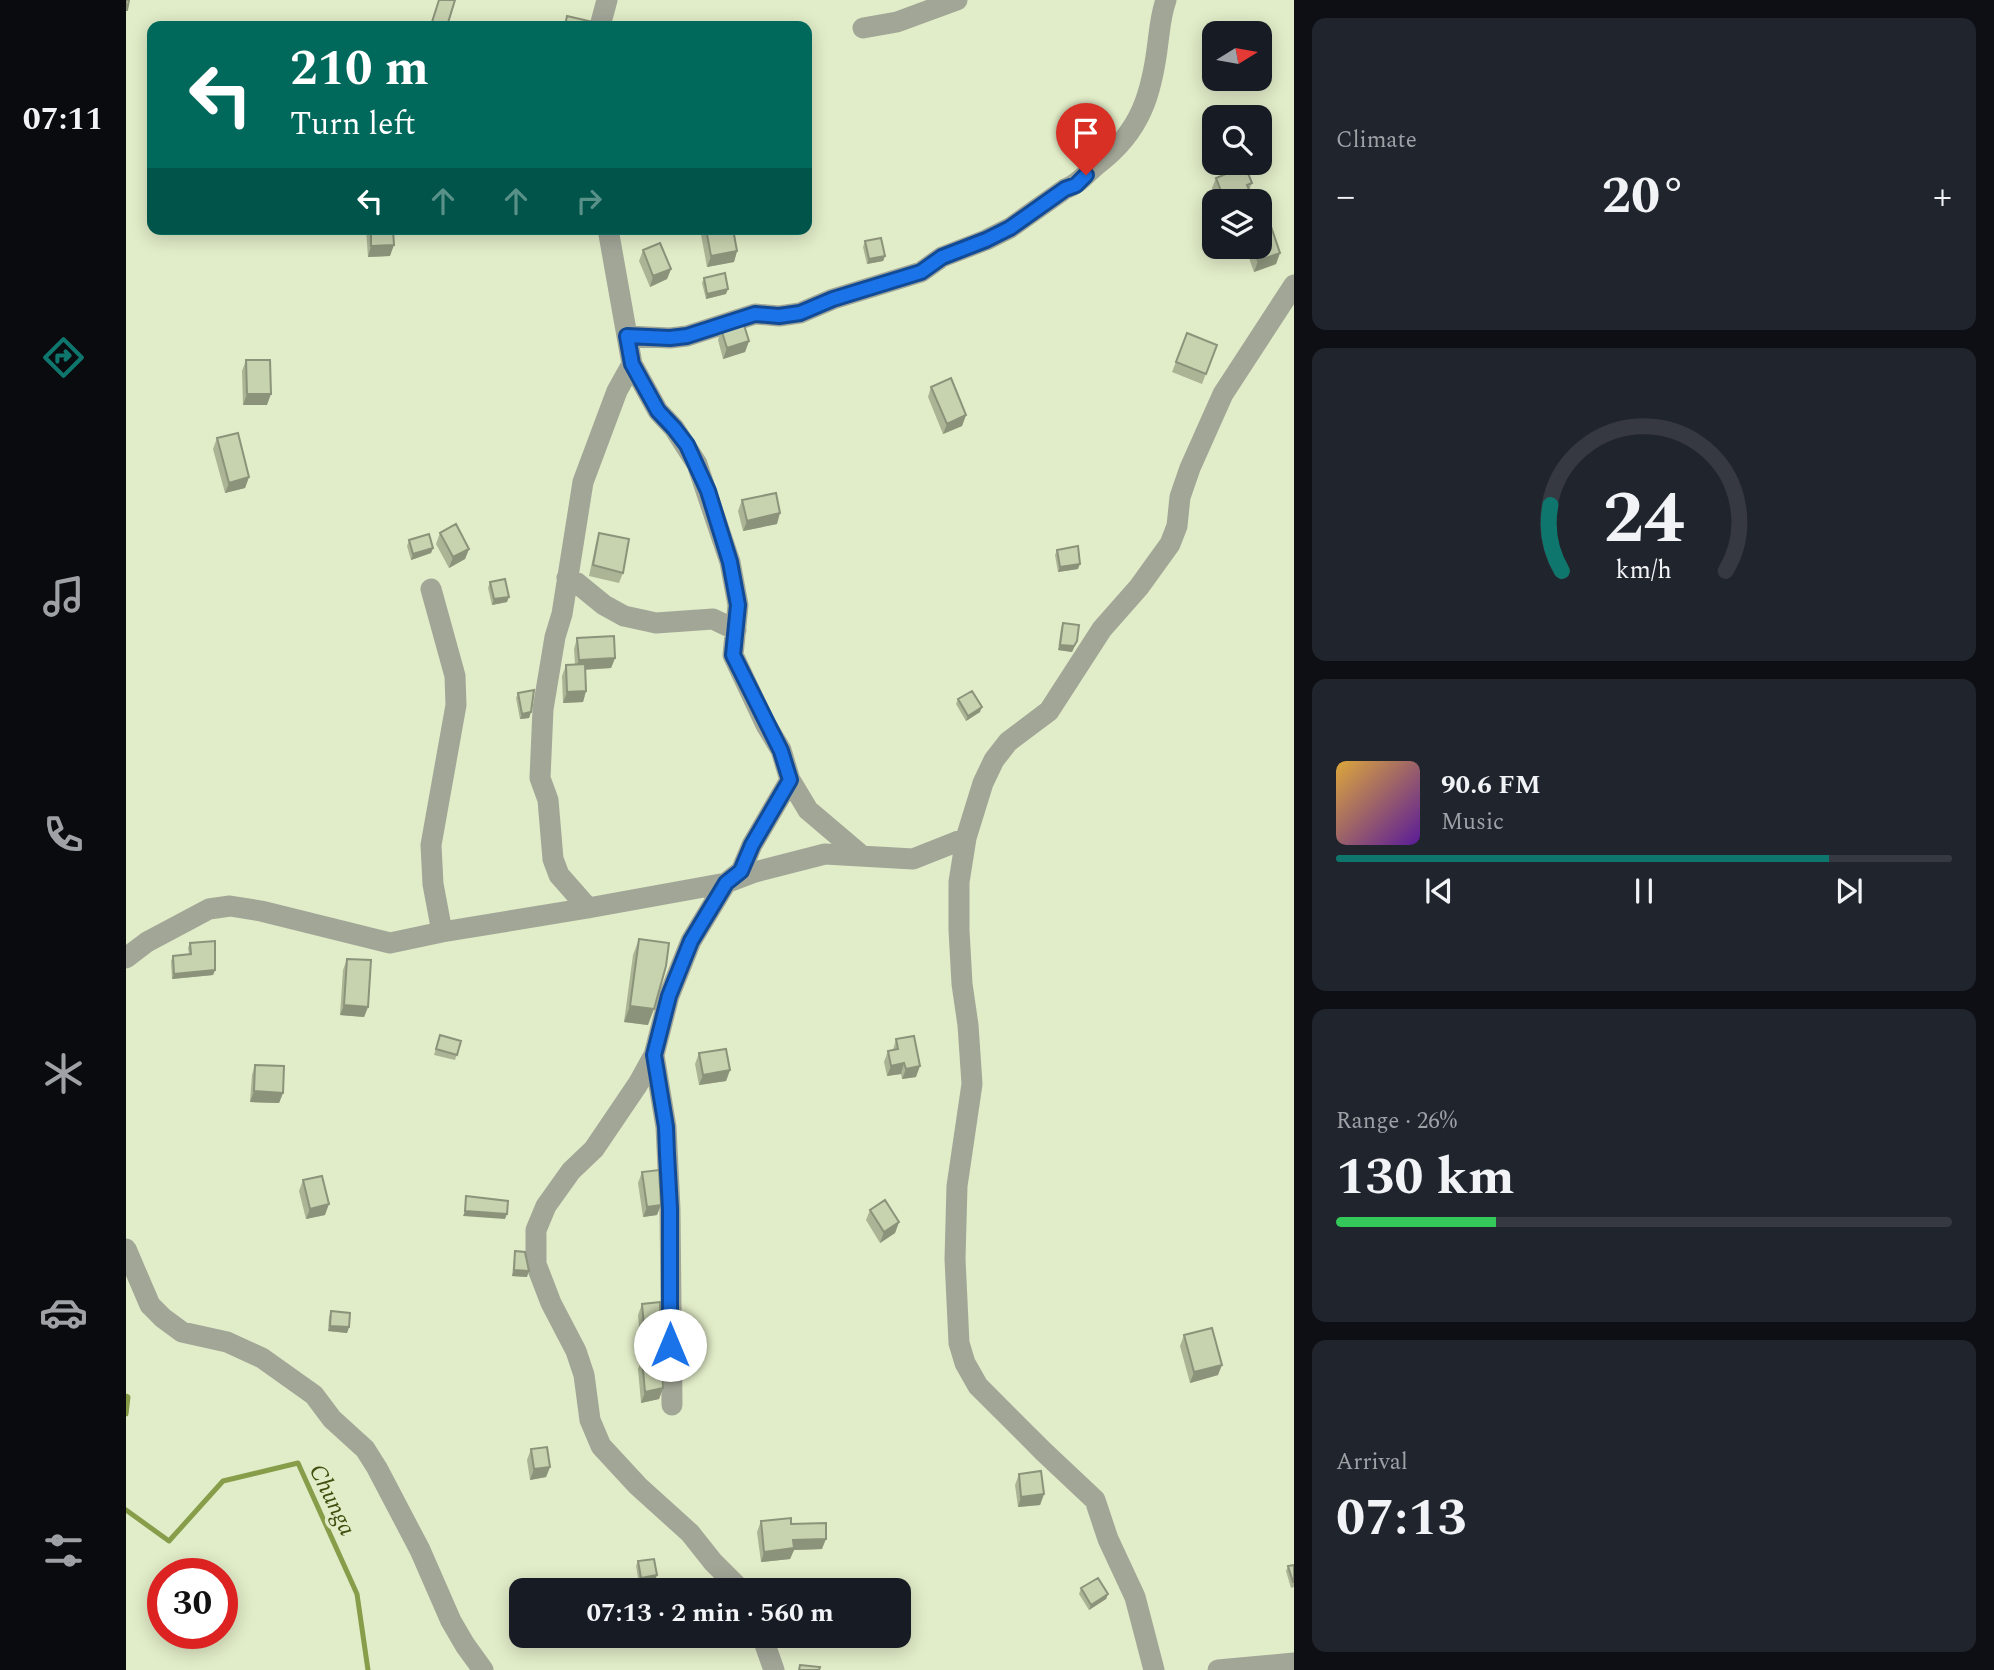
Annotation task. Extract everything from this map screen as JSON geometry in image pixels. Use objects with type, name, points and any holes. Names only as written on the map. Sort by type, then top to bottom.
[{"type":"street","points":[[601,21],[607,0]]},
{"type":"street","points":[[863,29],[897,22],[957,0]]},
{"type":"street","points":[[627,336],[687,336],[755,314],[779,316],[800,313],[833,299],[921,272],[942,257],[1010,228],[1065,189],[1076,185],[1122,145],[1149,95],[1161,14],[1166,0]]},
{"type":"street","points":[[609,235],[632,364],[658,411],[687,445],[708,491],[730,562],[738,605],[733,655],[781,751],[790,780],[808,810],[861,855]]},
{"type":"street","points":[[1154,1670],[1135,1597],[1108,1539],[1096,1500],[978,1386],[965,1363],[959,1343],[955,1259],[957,1186],[972,1084],[962,984],[959,882],[966,838],[983,783],[994,760],[1009,742],[1049,711],[1102,629],[1139,587],[1170,544],[1177,526],[1180,497],[1189,468],[1223,394],[1293,288]]},
{"type":"street","points":[[588,908],[559,875],[553,859],[548,800],[540,778],[543,709],[583,482],[617,391],[632,364]]},
{"type":"street","points":[[567,578],[624,616],[656,623],[713,619],[736,630]]},
{"type":"street","points":[[431,589],[455,676],[456,705],[431,845],[433,884],[442,932]]},
{"type":"street","points":[[729,1578],[690,1533],[638,1486],[601,1446],[590,1420],[584,1375],[576,1351],[551,1303],[536,1264],[536,1230],[546,1206],[571,1171],[594,1149],[638,1084],[654,1055],[669,996],[681,963],[726,883],[741,871],[752,845],[790,780]]},
{"type":"street","points":[[126,958],[147,942],[209,909],[230,906],[390,943],[726,883],[755,872],[825,854],[913,859],[966,838]]},
{"type":"street","points":[[654,1055],[666,1127],[670,1209],[672,1405]]},
{"type":"street","points":[[126,1249],[150,1306],[163,1318],[182,1332],[227,1342],[262,1358],[314,1395],[332,1419],[365,1449],[420,1550],[452,1622],[483,1670]]},
{"type":"street","points":[[766,1648],[774,1670]]},
{"type":"street","points":[[1218,1670],[1294,1663]]},
{"type":"building","points":[[439,0],[455,0],[449,21],[432,21]]},
{"type":"building","points":[[567,16],[589,21],[566,21]]},
{"type":"building","points":[[1223,175],[1249,175],[1252,183],[1247,185],[1249,189],[1220,189],[1216,178]]},
{"type":"building","points":[[1272,230],[1280,253],[1272,256]]},
{"type":"building","points":[[371,235],[393,235],[394,245],[371,246]]},
{"type":"building","points":[[707,235],[734,235],[737,251],[711,256]]},
{"type":"building","points":[[881,238],[885,256],[869,259],[865,241]]},
{"type":"building","points":[[660,243],[671,269],[653,276],[643,250]]},
{"type":"building","points":[[725,273],[728,289],[707,294],[704,278]]},
{"type":"building","points":[[743,322],[749,341],[727,348],[721,329]]},
{"type":"building","points":[[1187,333],[1217,345],[1206,374],[1176,362]]},
{"type":"building","points":[[246,360],[270,360],[271,394],[247,394]]},
{"type":"building","points":[[951,378],[966,415],[947,424],[931,387]]},
{"type":"building","points":[[238,433],[249,477],[229,483],[217,438]]},
{"type":"building","points":[[776,493],[780,513],[747,521],[742,500]]},
{"type":"building","points":[[456,524],[469,549],[453,557],[440,533]]},
{"type":"building","points":[[599,533],[629,539],[623,573],[593,565]]},
{"type":"building","points":[[429,534],[433,548],[413,554],[409,540]]},
{"type":"building","points":[[1078,546],[1080,564],[1060,567],[1057,550]]},
{"type":"building","points":[[505,579],[509,597],[494,599],[490,582]]},
{"type":"building","points":[[1063,623],[1079,625],[1074,646],[1060,645]]},
{"type":"building","points":[[614,636],[615,658],[579,660],[577,638]]},
{"type":"building","points":[[585,664],[586,691],[567,692],[566,665]]},
{"type":"building","points":[[534,690],[531,712],[522,714],[518,693]]},
{"type":"building","points":[[972,691],[982,707],[968,716],[958,699]]},
{"type":"building","points":[[639,939],[669,943],[666,966],[654,1009],[630,1006]]},
{"type":"building","points":[[215,941],[215,970],[174,974],[173,956],[191,954],[190,943]]},
{"type":"building","points":[[347,959],[371,960],[368,1007],[344,1005]]},
{"type":"building","points":[[440,1035],[461,1041],[457,1055],[436,1049]]},
{"type":"building","points":[[914,1036],[920,1066],[906,1069],[904,1063],[891,1066],[888,1051],[898,1049],[896,1039]]},
{"type":"building","points":[[726,1049],[730,1070],[703,1075],[699,1053]]},
{"type":"building","points":[[255,1065],[284,1066],[283,1093],[254,1091]]},
{"type":"building","points":[[659,1170],[661,1205],[647,1207],[642,1172]]},
{"type":"building","points":[[322,1176],[329,1204],[310,1209],[303,1180]]},
{"type":"building","points":[[466,1196],[508,1201],[507,1214],[465,1211]]},
{"type":"building","points":[[885,1200],[899,1222],[884,1232],[870,1210]]},
{"type":"building","points":[[515,1251],[525,1252],[529,1271],[514,1270]]},
{"type":"building","points":[[660,1302],[663,1388],[645,1392],[642,1358],[647,1357],[642,1304]]},
{"type":"building","points":[[331,1311],[350,1313],[349,1327],[330,1326]]},
{"type":"building","points":[[1212,1328],[1222,1365],[1194,1372],[1184,1335]]},
{"type":"building","points":[[547,1447],[550,1467],[534,1469],[531,1449]]},
{"type":"building","points":[[1041,1471],[1044,1494],[1021,1497],[1019,1474]]},
{"type":"building","points":[[791,1518],[791,1524],[826,1523],[826,1539],[793,1540],[794,1548],[764,1552],[761,1521]]},
{"type":"building","points":[[654,1559],[657,1575],[641,1578],[638,1561]]},
{"type":"building","points":[[1294,1565],[1294,1582],[1293,1582],[1288,1566]]},
{"type":"building","points":[[1098,1578],[1108,1594],[1091,1605],[1081,1588]]},
{"type":"building","points":[[800,1665],[820,1667],[819,1670],[799,1670]]},
{"type":"waterway","name":"Chunga","points":[[126,1396],[126,1414]]},
{"type":"waterway","name":"Chunga","points":[[126,1510],[169,1541],[223,1481],[298,1463],[357,1594],[368,1670]]},
{"type":"route","points":[[670,1345],[670,1209],[666,1127],[654,1055],[669,996],[691,941],[726,883],[741,871],[752,845],[790,780],[781,751],[733,655],[738,605],[730,562],[708,491],[687,445],[658,411],[632,364],[627,336],[687,336],[755,314],[779,316],[800,313],[833,299],[921,272],[942,257],[1010,228],[1065,189],[1076,185],[1086,175]]}]
